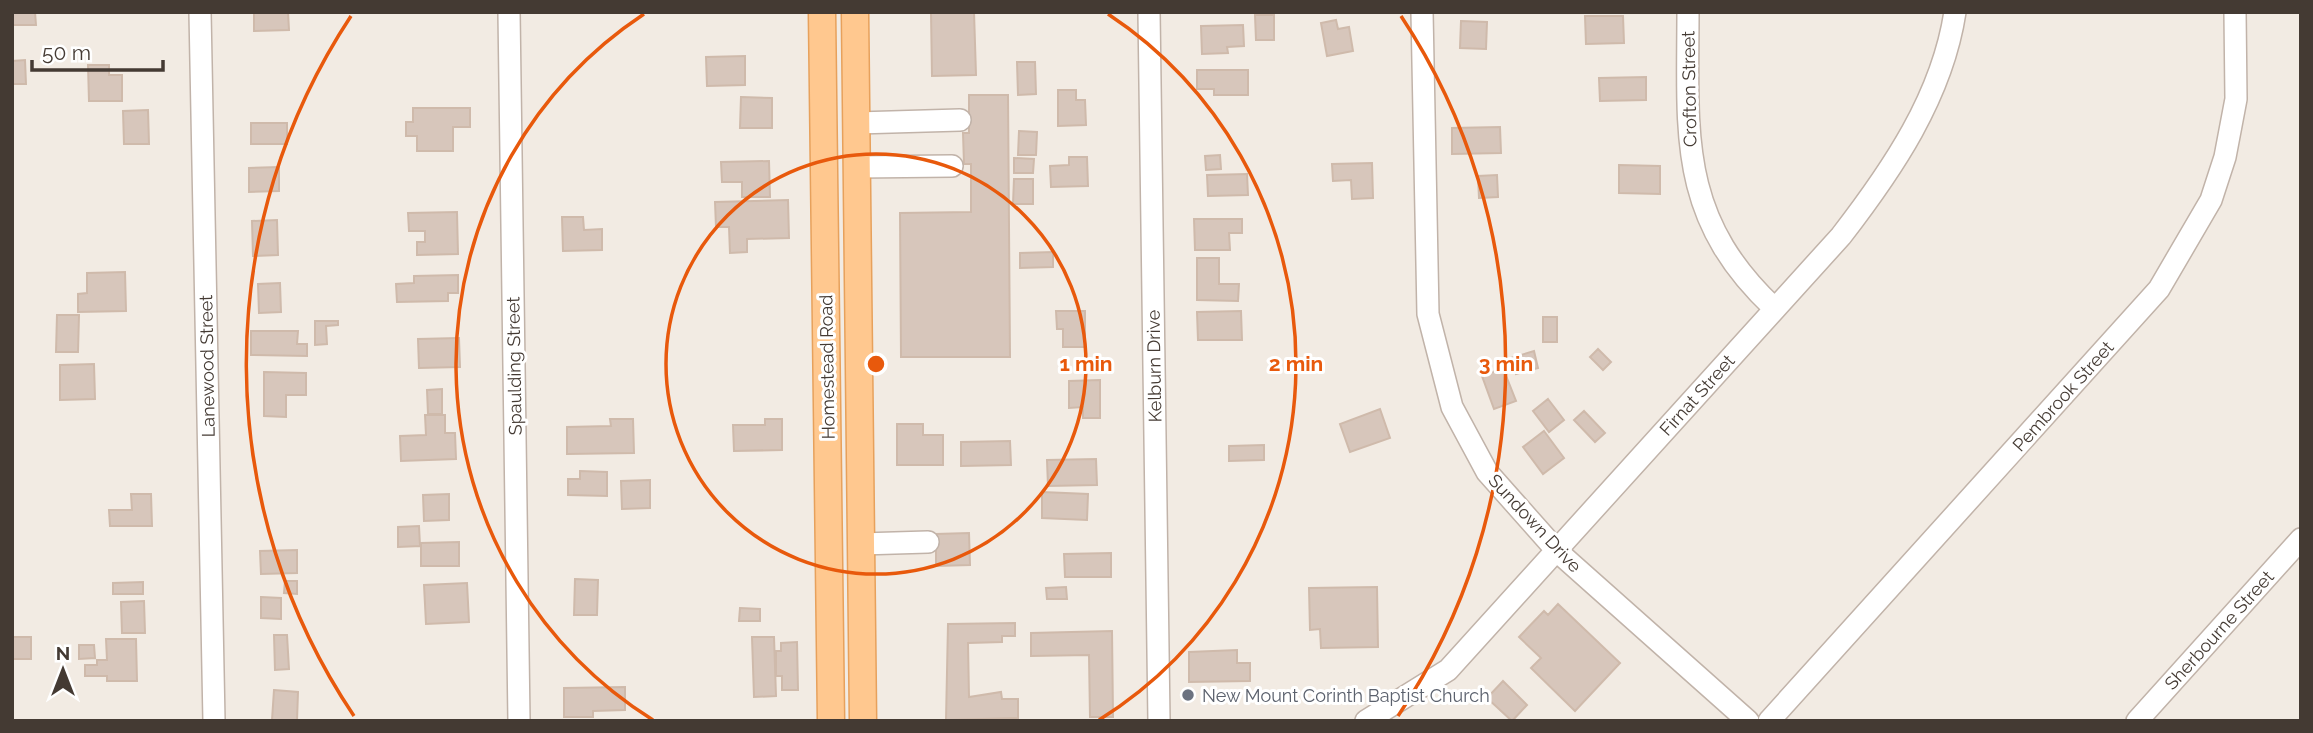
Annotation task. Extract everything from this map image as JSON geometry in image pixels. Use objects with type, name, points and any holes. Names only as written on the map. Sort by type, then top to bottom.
[{"type":"main road","points":[[822,14],[855,15]]},
{"type":"main road","name":"Homestead Road","points":[[822,14],[831,721]]},
{"type":"main road","name":"Homestead Road","points":[[855,15],[863,721]]},
{"type":"main road","points":[[825,282],[858,277]]},
{"type":"street","name":"Lanewood Street","points":[[200,12],[214,721]]},
{"type":"street","name":"Spaulding Street","points":[[509,12],[519,721]]},
{"type":"street","name":"Kelburn Drive","points":[[1149,12],[1159,721]]},
{"type":"street","name":"Sundown Drive","points":[[1422,12],[1428,314],[1452,407],[1481,461],[1558,552],[1748,721]]},
{"type":"street","name":"Crofton Street","points":[[1688,12],[1689,149],[1700,195],[1712,228],[1731,261],[1750,285],[1774,308]]},
{"type":"street","name":"Firnat Street","points":[[1366,721],[1448,670],[1558,552],[1841,236],[1883,181],[1926,108],[1955,12]]},
{"type":"street","name":"Pembrook Street","points":[[1769,721],[2159,289],[2211,200],[2225,157],[2236,99],[2235,12]]},
{"type":"street","points":[[857,124],[960,120]]},
{"type":"street","points":[[857,167],[952,166]]},
{"type":"street","name":"Sherbourne Street","points":[[2137,721],[2301,539]]},
{"type":"street","points":[[861,544],[928,542]]},
{"type":"building","points":[[12,12],[35,12],[36,25],[12,25]]},
{"type":"building","points":[[288,12],[289,30],[254,31],[254,13]]},
{"type":"building","points":[[931,12],[974,12],[976,75],[932,76]]},
{"type":"building","points":[[1255,15],[1274,15],[1274,40],[1256,40]]},
{"type":"building","points":[[1585,16],[1623,16],[1624,43],[1586,44]]},
{"type":"building","points":[[1336,20],[1338,29],[1349,27],[1353,51],[1327,56],[1321,23]]},
{"type":"building","points":[[1461,21],[1487,22],[1486,49],[1460,48]]},
{"type":"building","points":[[1243,25],[1244,46],[1227,47],[1228,53],[1202,54],[1201,26]]},
{"type":"building","points":[[745,56],[745,85],[707,86],[706,57]]},
{"type":"building","points":[[25,60],[26,84],[12,84],[12,61]]},
{"type":"building","points":[[1017,62],[1035,62],[1036,94],[1018,95]]},
{"type":"building","points":[[88,65],[109,65],[109,75],[122,75],[122,101],[89,101]]},
{"type":"building","points":[[1197,70],[1248,70],[1248,95],[1214,95],[1214,89],[1197,89]]},
{"type":"building","points":[[1646,77],[1646,100],[1600,101],[1599,78]]},
{"type":"building","points":[[1058,90],[1076,90],[1076,100],[1085,100],[1086,125],[1058,126]]},
{"type":"building","points":[[969,95],[1008,95],[1010,357],[901,357],[900,213],[971,212],[971,164],[964,164],[963,133],[969,133]]},
{"type":"building","points":[[741,97],[772,98],[772,128],[740,128]]},
{"type":"building","points":[[413,108],[470,108],[470,127],[453,127],[453,151],[417,151],[417,136],[406,136],[406,122],[413,122]]},
{"type":"building","points":[[148,110],[149,144],[124,144],[123,111]]},
{"type":"building","points":[[251,123],[287,123],[287,144],[251,144]]},
{"type":"building","points":[[1500,127],[1501,153],[1452,154],[1452,128]]},
{"type":"building","points":[[1019,131],[1037,132],[1036,155],[1018,155]]},
{"type":"building","points":[[1220,155],[1221,169],[1206,170],[1205,156]]},
{"type":"building","points":[[1069,157],[1087,157],[1088,186],[1051,187],[1050,166],[1069,165]]},
{"type":"building","points":[[1014,158],[1034,159],[1033,173],[1014,173]]},
{"type":"building","points":[[769,161],[770,197],[742,197],[742,182],[722,182],[721,162]]},
{"type":"building","points":[[1372,163],[1373,198],[1352,199],[1351,180],[1333,181],[1332,164]]},
{"type":"building","points":[[1619,165],[1660,166],[1660,194],[1619,193]]},
{"type":"building","points":[[279,167],[279,191],[249,192],[249,168]]},
{"type":"building","points":[[1247,174],[1248,195],[1208,196],[1207,175]]},
{"type":"building","points":[[1497,175],[1498,197],[1479,198],[1478,176]]},
{"type":"building","points":[[1014,179],[1033,179],[1033,204],[1013,204]]},
{"type":"building","points":[[788,200],[789,238],[747,239],[747,252],[730,253],[729,227],[716,227],[715,202]]},
{"type":"building","points":[[457,212],[458,254],[417,255],[417,242],[425,242],[425,231],[409,231],[408,213]]},
{"type":"building","points":[[562,217],[583,217],[584,230],[602,229],[602,250],[563,251]]},
{"type":"building","points":[[1194,219],[1242,219],[1242,233],[1229,233],[1230,250],[1195,250]]},
{"type":"building","points":[[277,220],[278,255],[253,256],[252,221]]},
{"type":"building","points":[[1053,252],[1053,267],[1020,268],[1020,253]]},
{"type":"building","points":[[1197,258],[1219,258],[1219,284],[1239,284],[1238,301],[1197,300]]},
{"type":"building","points":[[125,272],[126,311],[78,312],[78,294],[87,293],[87,273]]},
{"type":"building","points":[[458,275],[458,293],[448,293],[448,301],[397,302],[396,284],[414,283],[414,276]]},
{"type":"building","points":[[280,283],[281,312],[259,313],[258,284]]},
{"type":"building","points":[[1056,311],[1085,311],[1085,347],[1063,347],[1063,329],[1057,329]]},
{"type":"building","points":[[1241,311],[1242,340],[1198,340],[1197,312]]},
{"type":"building","points":[[57,315],[79,315],[78,352],[56,352]]},
{"type":"building","points":[[1543,317],[1557,317],[1557,342],[1543,342]]},
{"type":"building","points":[[315,321],[338,321],[338,325],[326,326],[327,344],[315,345]]},
{"type":"building","points":[[251,331],[298,331],[297,344],[307,344],[307,356],[251,355]]},
{"type":"building","points":[[459,338],[460,367],[419,368],[418,339]]},
{"type":"building","points":[[1598,349],[1611,362],[1603,370],[1590,357]]},
{"type":"building","points":[[1534,351],[1538,368],[1516,374],[1511,358]]},
{"type":"building","points":[[94,364],[95,399],[60,400],[60,365]]},
{"type":"building","points":[[1503,368],[1516,401],[1494,409],[1482,376]]},
{"type":"building","points":[[264,372],[306,373],[306,395],[286,395],[286,417],[264,416]]},
{"type":"building","points":[[1100,380],[1100,418],[1083,418],[1083,407],[1069,408],[1069,381]]},
{"type":"building","points":[[442,389],[442,414],[428,414],[427,390]]},
{"type":"building","points":[[1548,399],[1564,420],[1549,432],[1533,411]]},
{"type":"building","points":[[1380,409],[1390,438],[1350,452],[1340,424]]},
{"type":"building","points":[[1584,411],[1605,433],[1595,442],[1574,420]]},
{"type":"building","points":[[425,415],[445,415],[445,433],[455,433],[456,459],[401,461],[400,436],[426,435]]},
{"type":"building","points":[[610,419],[633,419],[634,453],[567,454],[567,427],[611,426]]},
{"type":"building","points":[[765,419],[782,419],[782,450],[734,451],[733,425],[765,425]]},
{"type":"building","points":[[897,424],[923,424],[923,435],[943,435],[943,465],[897,465]]},
{"type":"building","points":[[1544,431],[1564,458],[1543,474],[1523,447]]},
{"type":"building","points":[[1010,441],[1011,465],[961,466],[961,442]]},
{"type":"building","points":[[1264,445],[1264,460],[1229,461],[1229,446]]},
{"type":"building","points":[[1096,459],[1097,485],[1048,486],[1047,460]]},
{"type":"building","points":[[580,471],[607,472],[607,496],[568,495],[568,479],[580,479]]},
{"type":"building","points":[[650,480],[650,508],[622,509],[621,481]]},
{"type":"building","points":[[1042,492],[1088,494],[1087,520],[1042,518]]},
{"type":"building","points":[[131,494],[151,494],[152,526],[110,526],[109,510],[132,510]]},
{"type":"building","points":[[449,494],[449,520],[424,521],[423,495]]},
{"type":"building","points":[[419,526],[420,546],[398,547],[398,527]]},
{"type":"building","points":[[969,533],[970,565],[936,566],[936,534]]},
{"type":"building","points":[[459,542],[459,566],[421,566],[421,543]]},
{"type":"building","points":[[297,550],[297,573],[261,574],[260,551]]},
{"type":"building","points":[[1111,553],[1111,577],[1065,577],[1064,554]]},
{"type":"building","points":[[575,579],[598,580],[597,615],[574,615]]},
{"type":"building","points":[[285,581],[297,581],[297,594],[284,593]]},
{"type":"building","points":[[143,582],[143,594],[113,594],[113,583]]},
{"type":"building","points":[[467,583],[469,622],[426,624],[424,585]]},
{"type":"building","points":[[1066,587],[1067,599],[1047,599],[1046,588]]},
{"type":"building","points":[[1377,587],[1378,647],[1321,648],[1320,629],[1310,630],[1309,588]]},
{"type":"building","points":[[261,597],[281,598],[281,619],[261,618]]},
{"type":"building","points":[[144,601],[145,633],[122,633],[121,602]]},
{"type":"building","points":[[1558,604],[1620,663],[1575,711],[1531,668],[1541,658],[1519,637],[1544,611],[1548,615]]},
{"type":"building","points":[[740,608],[760,609],[760,621],[739,621]]},
{"type":"building","points":[[1015,623],[1015,636],[1002,636],[1002,642],[968,643],[969,697],[1001,692],[1002,699],[1018,699],[1018,718],[946,720],[948,624]]},
{"type":"building","points":[[1112,631],[1113,717],[1090,717],[1089,655],[1031,656],[1031,633]]},
{"type":"building","points":[[274,635],[287,635],[289,669],[275,670]]},
{"type":"building","points":[[12,637],[31,637],[31,659],[12,659]]},
{"type":"building","points":[[752,637],[774,637],[776,696],[754,697]]},
{"type":"building","points":[[106,639],[136,639],[137,681],[107,681],[107,676],[85,676],[85,665],[97,665],[97,660],[107,660]]},
{"type":"building","points":[[797,642],[798,690],[782,690],[782,676],[776,676],[776,651],[781,651],[781,643]]},
{"type":"building","points":[[79,645],[94,645],[95,658],[79,659]]},
{"type":"building","points":[[1237,650],[1237,663],[1250,663],[1250,681],[1189,682],[1189,652]]},
{"type":"building","points":[[1503,681],[1527,705],[1512,721],[1487,698]]},
{"type":"building","points":[[625,687],[625,710],[593,711],[593,717],[564,717],[564,688]]},
{"type":"building","points":[[274,690],[298,692],[297,721],[272,720]]},
{"type":"place","name":"New Mount Corinth Baptist Church","points":[[1188,695]]}]
